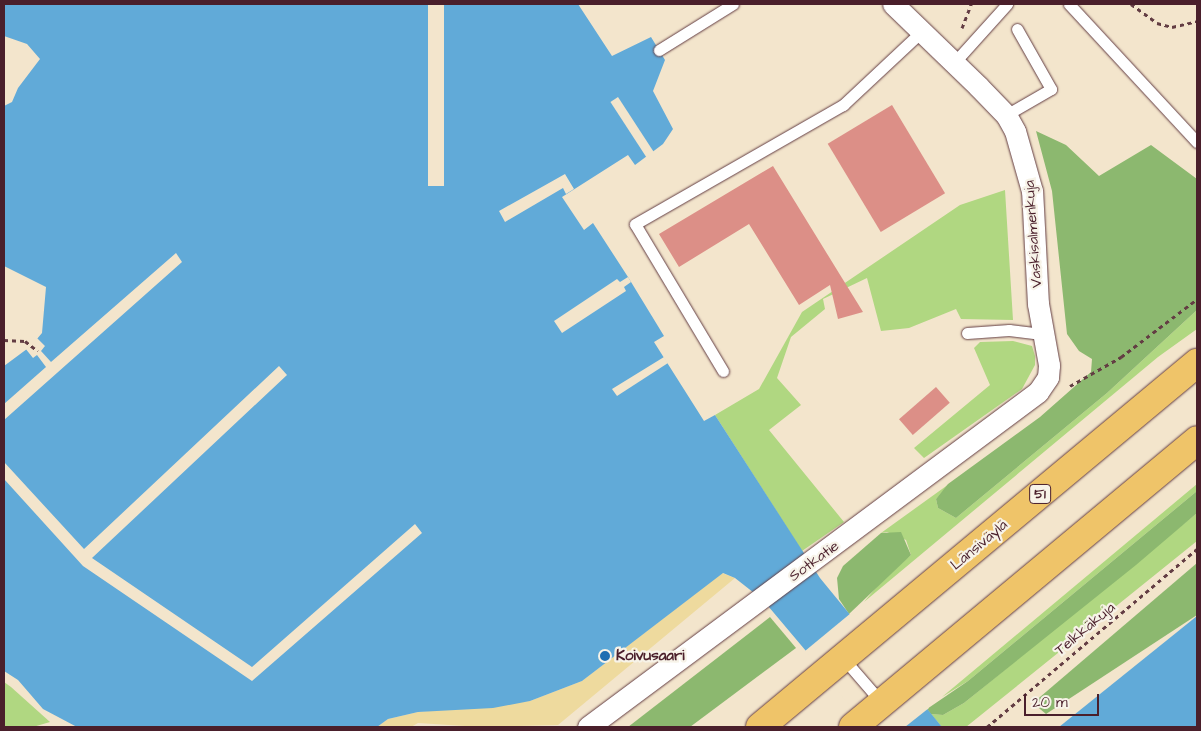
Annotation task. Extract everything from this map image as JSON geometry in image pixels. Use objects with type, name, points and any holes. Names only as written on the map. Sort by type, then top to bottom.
[{"type":"highway","name":"Länsiväylä","points":[[760,727],[1197,363]]},
{"type":"highway","points":[[854,726],[1197,440]]},
{"type":"street","name":"Vaskisalmenkuja","points":[[893,4],[1006,115],[1026,162],[1032,191],[1038,304],[1049,365],[1048,377],[1038,392]]},
{"type":"street","name":"Sotkatie","points":[[588,727],[813,562],[1038,392]]},
{"type":"lane","points":[[659,50],[733,4]]},
{"type":"lane","points":[[953,64],[1007,4]]},
{"type":"lane","points":[[1069,4],[1197,142]]},
{"type":"lane","points":[[1006,115],[1052,89],[1017,29]]},
{"type":"lane","points":[[723,371],[634,224],[843,105],[921,32]]},
{"type":"lane","points":[[967,333],[1009,330],[1044,334]]},
{"type":"lane","points":[[843,658],[882,703]]},
{"type":"path","points":[[1131,4],[1158,22],[1172,27],[1197,21]]},
{"type":"path","points":[[1064,389],[1121,357],[1197,299]]},
{"type":"path","points":[[4,340],[25,341],[38,351]]},
{"type":"path","name":"Telkkäkuja","points":[[987,727],[1197,549]]},
{"type":"green space","points":[[1036,131],[1066,145],[1099,176],[1151,145],[1197,179],[1197,310],[1107,393],[956,518],[938,508],[936,499],[948,484],[1040,417],[1091,372],[1092,359],[1079,351],[1067,334],[1052,191]]},
{"type":"green space","points":[[1005,190],[1013,320],[961,319],[956,309],[909,328],[881,331],[867,278],[823,299],[825,309],[791,337],[777,378],[801,405],[769,430],[844,522],[802,551],[715,415],[759,389],[802,312],[960,205]]},
{"type":"green space","points":[[1197,310],[1197,329],[1158,357],[864,602],[884,578],[911,555],[906,540],[887,532],[881,533],[949,484],[936,499],[938,508],[956,518],[1107,393]]},
{"type":"green space","points":[[1013,341],[1032,346],[1035,356],[1035,365],[1022,389],[924,458],[914,448],[990,385],[974,348],[980,342]]},
{"type":"green space","points":[[1197,484],[1197,491],[968,681],[942,697]]},
{"type":"green space","points":[[1197,491],[1197,513],[1136,565],[964,703],[943,715],[931,714],[927,709],[968,681]]},
{"type":"green space","points":[[1197,513],[1197,541],[966,727],[942,727],[931,714],[943,715],[964,703]]},
{"type":"green space","points":[[901,532],[911,555],[849,614],[839,599],[837,578],[843,566],[881,533]]},
{"type":"green space","points":[[1197,563],[1197,615],[1046,714],[1033,703]]},
{"type":"green space","points":[[770,617],[796,648],[690,727],[628,727]]},
{"type":"green space","points":[[4,682],[50,722],[33,727],[4,727]]},
{"type":"sand","points":[[722,573],[735,578],[558,725],[480,727],[418,723],[411,727],[377,727],[388,719],[418,712],[530,701],[582,681]]},
{"type":"water","points":[[4,4],[578,4],[612,56],[651,37],[665,60],[653,91],[673,129],[663,144],[635,165],[628,155],[562,197],[584,230],[593,223],[628,277],[664,336],[654,342],[704,421],[715,415],[820,578],[942,727],[870,727],[763,600],[735,578],[723,573],[582,681],[530,701],[493,708],[418,712],[388,719],[377,727],[77,727],[43,709],[18,680],[4,671],[4,366],[31,346],[42,333],[46,287],[4,266],[4,106],[12,102],[18,88],[40,59],[27,44],[4,36]]},
{"type":"water","points":[[1197,616],[1197,727],[1059,727]]},
{"type":"pier","points":[[428,4],[444,4],[444,186],[428,186]]},
{"type":"pier","points":[[618,97],[654,152],[646,157],[610,102]]},
{"type":"pier","points":[[565,174],[574,189],[566,194],[563,188],[505,222],[499,211]]},
{"type":"pier","points":[[176,253],[182,262],[4,420],[4,404],[46,367],[37,355],[33,358],[25,348],[36,337],[45,346],[41,351],[51,362]]},
{"type":"pier","points":[[628,277],[631,282],[624,287],[626,291],[562,333],[554,321],[617,279],[620,282]]},
{"type":"pier","points":[[664,357],[668,363],[617,396],[612,389]]},
{"type":"pier","points":[[279,366],[287,375],[92,558],[252,667],[415,524],[422,533],[252,681],[83,566],[4,479],[4,462],[84,549]]},
{"type":"pier","points":[[851,613],[929,708],[905,727],[867,727],[805,651]]},
{"type":"building","points":[[892,105],[945,193],[881,232],[828,144]]},
{"type":"building","points":[[773,166],[863,312],[838,319],[830,285],[799,305],[749,224],[679,267],[659,234]]},
{"type":"building","points":[[936,387],[950,403],[913,435],[899,419]]},
{"type":"place","name":"Koivusaari","points":[[605,656]]}]
